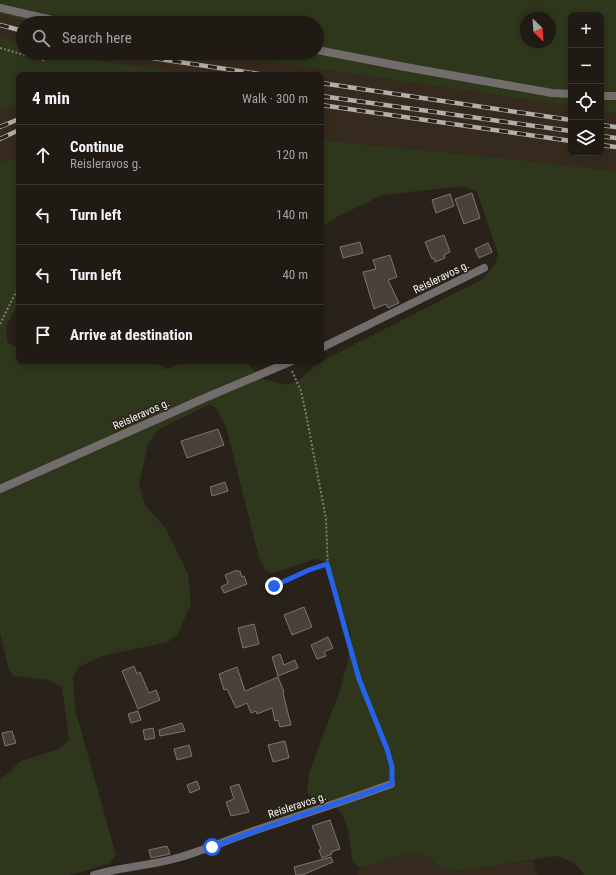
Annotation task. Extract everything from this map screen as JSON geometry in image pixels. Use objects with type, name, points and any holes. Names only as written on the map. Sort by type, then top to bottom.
[{"type":"street","points":[[0,8],[35,16]]},
{"type":"street","points":[[324,51],[404,68],[568,94]]},
{"type":"street","points":[[604,96],[616,96]]},
{"type":"street","name":"Reisleravos g.","points":[[324,347],[484,268]]},
{"type":"street","name":"Reisleravos g.","points":[[0,489],[207,397],[286,364]]},
{"type":"street","name":"Reisleravos g.","points":[[94,875],[120,868],[159,863],[183,856],[392,784]]},
{"type":"path","points":[[0,48],[16,53]]},
{"type":"path","points":[[0,324],[16,292]]},
{"type":"path","points":[[292,364],[301,391],[326,519],[327,564],[359,679],[387,749],[392,767],[392,784]]},
{"type":"path","points":[[274,586],[309,570],[327,564]]},
{"type":"shaded area","points":[[0,15],[16,19],[16,42],[0,37]]},
{"type":"shaded area","points":[[94,60],[255,60],[568,106],[568,156],[604,156],[604,111],[616,113],[616,171],[504,158],[324,140],[324,72],[182,72]]},
{"type":"shaded area","points":[[16,106],[16,157],[0,163],[0,111]]},
{"type":"shaded area","points":[[414,852],[427,856],[439,867],[454,872],[533,860],[537,875],[356,875],[360,868]]},
{"type":"green space","points":[[0,0],[616,0],[616,113],[604,111],[604,12],[568,12],[568,106],[255,60],[324,60],[324,16],[16,16],[16,19],[0,15]]},
{"type":"green space","points":[[0,37],[16,42],[16,60],[94,60],[182,72],[16,72],[16,106],[0,111]]},
{"type":"green space","points":[[324,140],[504,158],[616,171],[616,875],[584,875],[572,862],[555,856],[454,872],[439,867],[427,856],[414,852],[360,868],[353,863],[347,828],[341,812],[328,801],[312,799],[307,792],[309,773],[340,690],[348,660],[351,636],[330,570],[323,561],[316,559],[272,573],[266,571],[260,561],[227,430],[218,410],[210,404],[158,430],[148,444],[139,484],[145,505],[166,529],[188,574],[191,604],[178,634],[168,642],[102,656],[79,667],[73,677],[75,709],[116,855],[108,864],[70,875],[0,875],[0,780],[21,761],[59,749],[69,740],[62,687],[48,680],[14,676],[8,667],[0,632],[0,163],[16,157],[16,308],[6,326],[7,342],[16,347],[16,364],[158,364],[166,369],[181,364],[248,364],[259,378],[288,385],[302,378],[316,364],[324,364],[324,360],[481,280],[494,266],[498,254],[477,192],[464,186],[382,195],[335,218],[324,225]]},
{"type":"building","points":[[472,193],[480,218],[464,224],[455,199]]},
{"type":"building","points":[[450,194],[454,206],[436,213],[432,200]]},
{"type":"building","points":[[444,235],[450,252],[444,255],[445,258],[435,262],[434,258],[432,259],[425,242]]},
{"type":"building","points":[[360,242],[363,253],[343,258],[340,247]]},
{"type":"building","points":[[488,243],[492,252],[479,258],[475,249]]},
{"type":"building","points":[[390,255],[397,277],[388,280],[399,303],[388,308],[386,304],[374,309],[363,272],[376,269],[373,260]]},
{"type":"building","points":[[218,429],[224,445],[187,458],[181,441]]},
{"type":"building","points":[[225,482],[228,491],[212,496],[210,487]]},
{"type":"building","points":[[237,570],[238,572],[240,571],[242,577],[244,576],[247,584],[224,593],[221,587],[228,583],[225,575]]},
{"type":"building","points":[[304,607],[312,627],[292,635],[284,615]]},
{"type":"building","points":[[254,624],[259,644],[243,648],[238,628]]},
{"type":"building","points":[[328,637],[333,648],[324,652],[326,656],[317,659],[311,645]]},
{"type":"building","points":[[280,654],[284,665],[295,660],[298,668],[278,676],[272,657]]},
{"type":"building","points":[[134,666],[137,674],[140,672],[149,693],[156,690],[160,700],[138,709],[122,671]]},
{"type":"building","points":[[237,667],[245,691],[278,677],[284,692],[291,725],[280,727],[278,720],[275,721],[272,708],[257,714],[256,711],[251,713],[247,703],[236,708],[227,689],[224,690],[219,674]]},
{"type":"building","points":[[138,711],[141,720],[131,723],[128,714]]},
{"type":"building","points":[[182,723],[185,731],[160,736],[159,730]]},
{"type":"building","points":[[153,728],[155,738],[145,740],[143,730]]},
{"type":"building","points":[[12,731],[16,743],[5,746],[2,733]]},
{"type":"building","points":[[285,741],[289,758],[273,762],[268,745]]},
{"type":"building","points":[[189,745],[192,756],[177,760],[174,749]]},
{"type":"building","points":[[197,781],[200,789],[190,793],[187,785]]},
{"type":"building","points":[[239,784],[249,812],[231,816],[226,802],[234,799],[230,787]]},
{"type":"building","points":[[330,820],[340,849],[331,852],[332,854],[322,858],[319,850],[321,849],[312,826]]},
{"type":"building","points":[[167,846],[170,854],[151,858],[149,850]]},
{"type":"building","points":[[331,857],[333,862],[302,875],[296,875],[294,867]]},
{"type":"railway","points":[[0,25],[16,29]]},
{"type":"railway","points":[[166,60],[246,72]]},
{"type":"railway","points":[[324,83],[568,120]]},
{"type":"railway","points":[[324,96],[568,131]]},
{"type":"railway","points":[[324,105],[568,141]]},
{"type":"railway","points":[[0,127],[16,120]]},
{"type":"railway","points":[[604,125],[616,127]]},
{"type":"railway","points":[[0,139],[16,131]]},
{"type":"railway","points":[[604,136],[616,138]]},
{"type":"railway","points":[[604,145],[616,147]]},
{"type":"route","points":[[212,847],[268,826],[392,784],[392,767],[387,749],[359,679],[327,564],[309,570],[274,586]]}]
